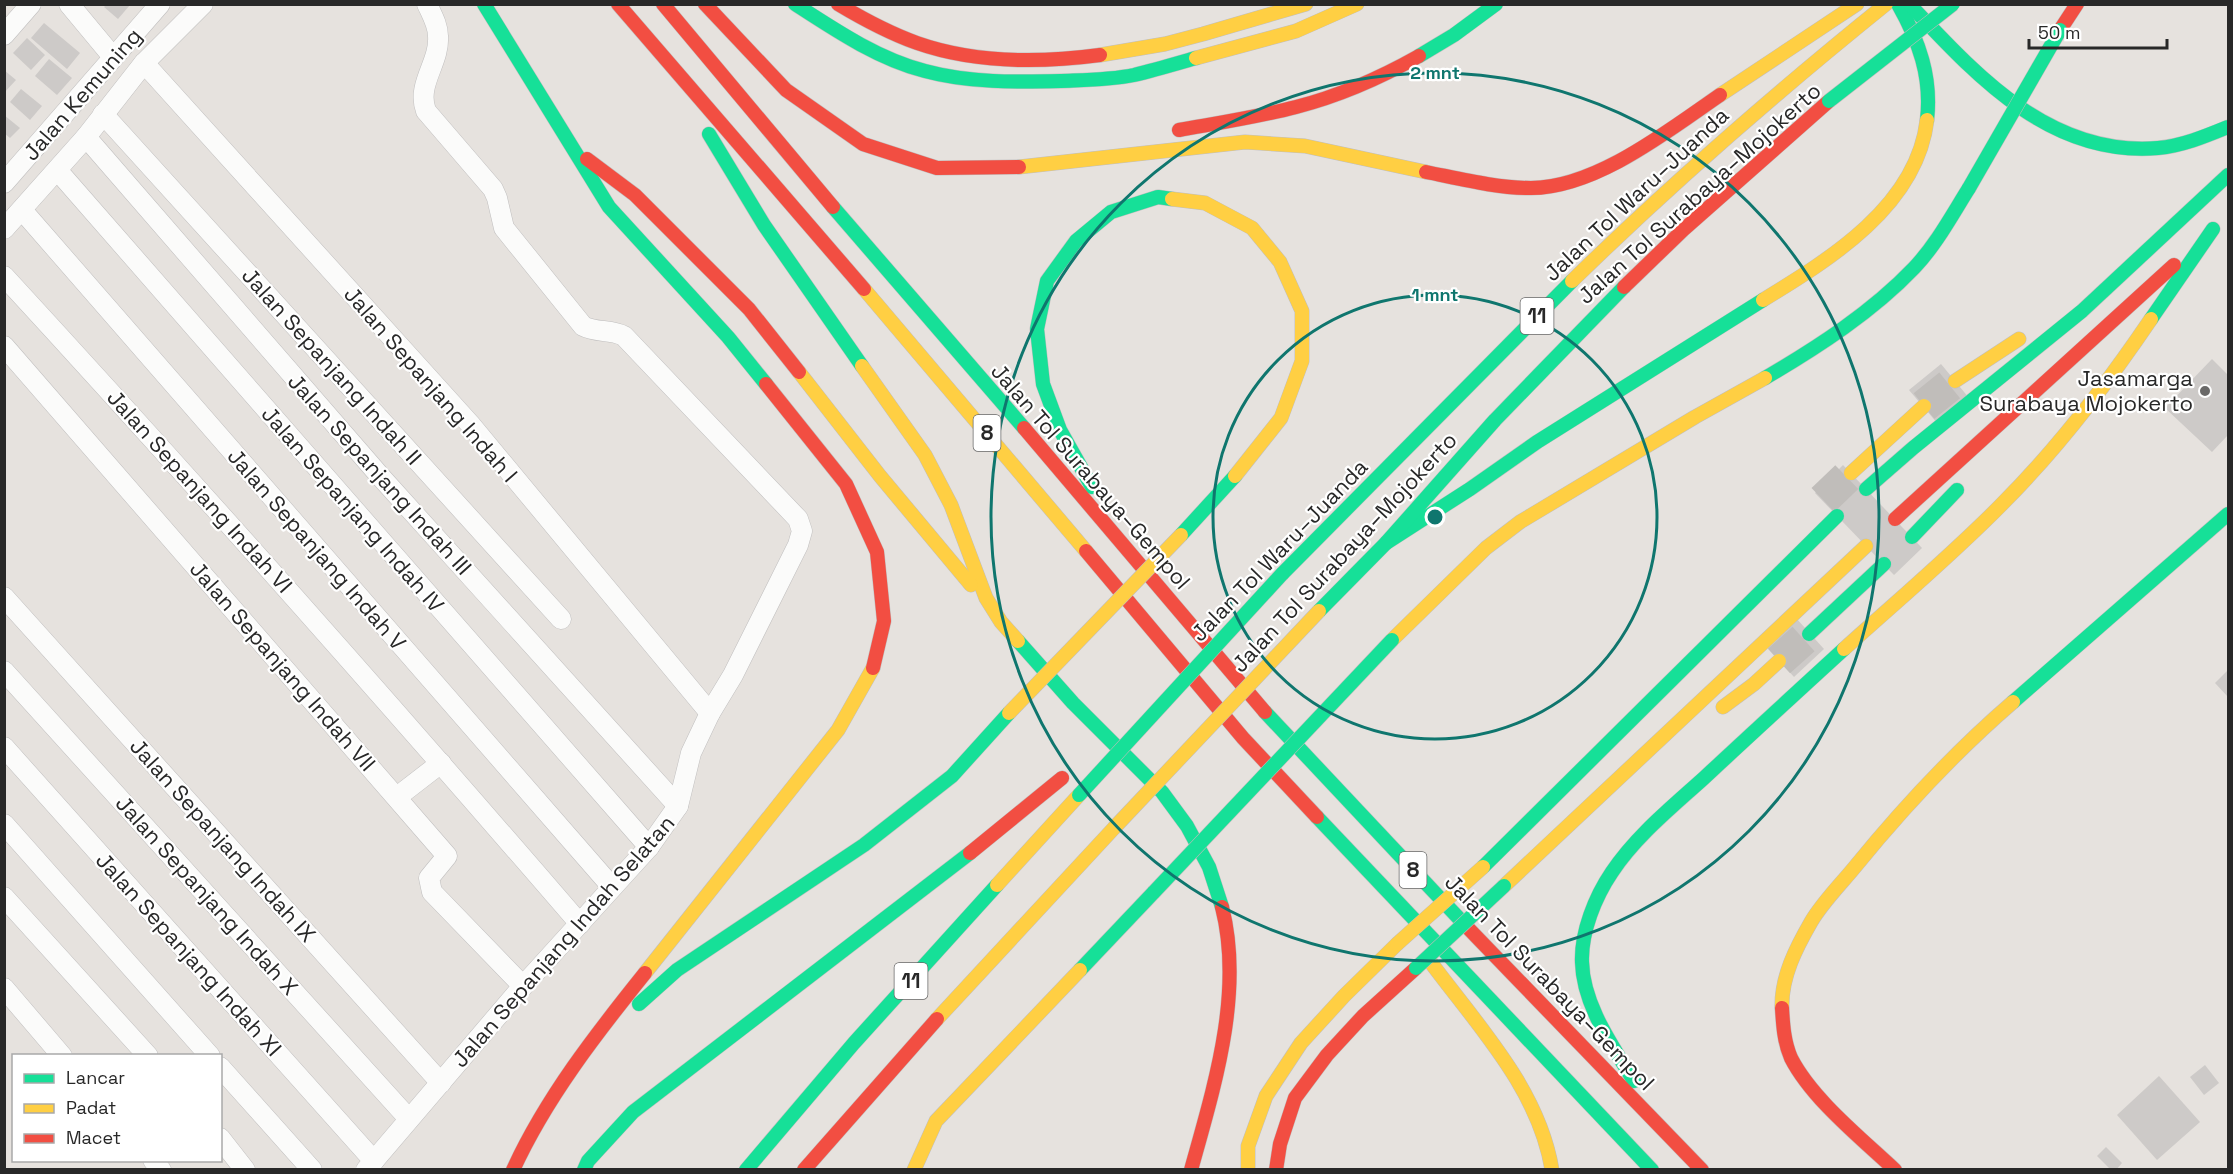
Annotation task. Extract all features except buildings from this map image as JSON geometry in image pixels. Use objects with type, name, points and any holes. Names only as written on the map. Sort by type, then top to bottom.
[{"type":"main road","points":[[484,4],[609,207],[728,337],[846,484],[877,552],[884,621],[873,669],[838,730],[609,1018],[561,1086],[526,1142],[513,1170]]},
{"type":"main road","name":"8","points":[[618,4],[965,407],[1244,738],[1652,1170]]},
{"type":"main road","name":"Jalan Tol Surabaya–Gempol","points":[[663,4],[801,170],[1169,597],[1268,716],[1534,998],[1702,1170]]},
{"type":"main road","points":[[705,4],[786,90],[863,144],[937,168],[1028,167],[1245,142],[1305,146],[1503,187],[1532,188],[1557,185],[1598,171],[1635,152],[1857,4]]},
{"type":"main road","points":[[795,4],[885,56],[924,71],[970,79],[1025,82],[1088,80],[1133,75],[1260,42],[1311,26],[1357,4]]},
{"type":"main road","points":[[838,4],[892,33],[928,47],[975,57],[1085,58],[1135,51],[1202,36],[1305,5],[1311,26]]},
{"type":"main road","points":[[1161,133],[1313,103],[1347,91],[1413,59],[1456,34],[1496,4]]},
{"type":"main road","name":"Jalan Tol Waru–Juanda","points":[[746,1170],[854,1043],[1282,574],[1556,296],[1703,159],[1802,71],[1886,4]]},
{"type":"main road","points":[[1386,543],[1480,483],[1537,442],[1820,263],[1872,221],[1888,204],[1912,169],[1926,126],[1929,83],[1925,60],[1918,40],[1898,4]]},
{"type":"main road","points":[[1910,4],[1962,59],[2001,94],[2055,130],[2077,139],[2095,145],[2137,149],[2159,148],[2229,127]]},
{"type":"main road","name":"Jalan Tol Surabaya–Mojokerto","points":[[804,1170],[900,1060],[1114,828],[1386,543],[1495,420],[1623,288],[1683,230],[1829,101],[1953,4]]},
{"type":"main road","points":[[914,1170],[936,1121],[1392,640],[1486,548],[1520,522],[1768,376],[1851,322],[1879,301],[1915,267],[1942,231],[1969,188],[2077,4]]},
{"type":"main road","points":[[683,80],[708,134],[764,225],[926,455],[951,505],[986,598],[1001,622]]},
{"type":"main road","points":[[572,147],[635,195],[749,309],[880,476],[1001,622],[1073,703],[1162,792],[1187,826],[1209,867],[1223,910],[1230,968],[1224,1034],[1191,1170]]},
{"type":"main road","points":[[1866,489],[2082,311],[2229,175]]},
{"type":"main road","points":[[561,1086],[623,1018],[677,970],[864,845],[952,776],[1009,714],[1181,536],[1242,469],[1281,418],[1302,361],[1302,311],[1280,262],[1252,228],[1204,203],[1158,197],[1111,212],[1076,241],[1047,281],[1037,329],[1044,384],[1060,430],[1096,495],[1169,597]]},
{"type":"main road","points":[[1667,1134],[1611,1043],[1589,996],[1581,963],[1589,918],[1611,874],[1646,831],[1911,588],[1953,553],[2001,506],[2115,371],[2217,226],[1895,519]]},
{"type":"main road","points":[[2046,323],[2132,265]]},
{"type":"main road","points":[[1955,381],[2026,335]]},
{"type":"main road","points":[[2009,434],[2072,358]]},
{"type":"main road","points":[[1851,473],[1924,406]]},
{"type":"main road","points":[[1912,537],[1966,480]]},
{"type":"main road","points":[[1895,1170],[1811,1089],[1791,1057],[1783,1032],[1782,997],[1790,962],[1812,920],[1826,902],[1890,824],[1977,734],[2229,514]]},
{"type":"main road","points":[[1248,1170],[1248,1146],[1266,1096],[1301,1043],[1344,996],[1397,944],[1483,867],[1837,516]]},
{"type":"main road","points":[[1276,1170],[1280,1144],[1295,1098],[1327,1056],[1363,1016],[1866,546]]},
{"type":"main road","points":[[1809,633],[1884,564]]},
{"type":"main road","points":[[1643,708],[1726,607]]},
{"type":"main road","points":[[1139,709],[1242,616]]},
{"type":"main road","points":[[1636,763],[1754,684],[1779,661]]},
{"type":"main road","points":[[1096,747],[1113,732]]},
{"type":"main road","points":[[584,1170],[588,1161],[633,1112],[884,921],[1018,816],[1066,774]]},
{"type":"main road","points":[[1357,859],[1501,1056],[1533,1108],[1552,1157],[1552,1170]]},
{"type":"street","points":[[4,35],[31,4]]},
{"type":"street","points":[[69,4],[113,57]]},
{"type":"street","name":"Jalan Kemuning","points":[[4,183],[160,4]]},
{"type":"street","points":[[4,229],[58,171],[144,63],[203,4]]},
{"type":"street","name":"Jalan Sepanjang Indah Selatan","points":[[370,1165],[523,986],[649,847],[678,806],[691,753],[798,545],[801,531],[798,519],[624,336],[616,332],[591,330],[583,326],[504,228],[493,189],[426,111],[422,101],[423,89],[438,45],[435,21],[426,4]]},
{"type":"street","name":"Jalan Sepanjang Indah I","points":[[144,63],[470,424],[710,713]]},
{"type":"street","name":"Jalan Sepanjang Indah II","points":[[103,114],[561,619]]},
{"type":"street","name":"Jalan Sepanjang Indah III","points":[[86,137],[380,476],[678,806]]},
{"type":"street","name":"Jalan Sepanjang Indah IV","points":[[58,171],[649,847]]},
{"type":"street","name":"Jalan Sepanjang Indah V","points":[[22,210],[612,887]]},
{"type":"street","name":"Jalan Sepanjang Indah VI","points":[[4,276],[123,405],[394,708],[580,924]]},
{"type":"street","name":"Jalan Sepanjang Indah VII","points":[[4,346],[447,856],[429,878],[432,892],[523,986]]},
{"type":"street","name":"Jalan Sepanjang Indah IX","points":[[4,597],[441,1083]]},
{"type":"street","name":"Jalan Sepanjang Indah X","points":[[4,671],[409,1119]]},
{"type":"street","name":"Jalan Sepanjang Indah XI","points":[[4,747],[370,1165]]},
{"type":"street","points":[[397,797],[441,763]]},
{"type":"street","points":[[4,824],[208,1054]]},
{"type":"street","points":[[4,897],[146,1054]]},
{"type":"street","points":[[4,988],[60,1054]]},
{"type":"street","points":[[222,1069],[312,1170]]},
{"type":"street","points":[[222,1141],[245,1170]]},
{"type":"tunnel","points":[[1924,406],[1955,381]]},
{"type":"tunnel","points":[[1823,500],[1851,473]]},
{"type":"tunnel","points":[[1779,661],[1809,634]]},
{"type":"traffic: fast","points":[[484,4],[609,207],[728,337],[766,384]]},
{"type":"traffic: fast","points":[[795,4],[857,43],[890,59],[925,71],[958,78],[1010,81],[1107,79],[1134,75],[1196,58]]},
{"type":"traffic: fast","points":[[1419,56],[1454,35],[1496,4]]},
{"type":"traffic: fast","points":[[1898,4],[1918,46],[1926,74],[1927,120]]},
{"type":"traffic: fast","points":[[1829,101],[1953,4]]},
{"type":"traffic: fast","points":[[1911,6],[1990,85],[2050,126],[2084,140],[2119,147],[2158,148],[2185,143],[2228,127]]},
{"type":"traffic: fast","points":[[1969,188],[2060,30]]},
{"type":"traffic: fast","points":[[709,134],[764,225],[862,366]]},
{"type":"traffic: fast","points":[[1866,489],[2082,311],[2228,175]]},
{"type":"traffic: fast","points":[[1765,378],[1844,328],[1898,284],[1929,250],[1969,188]]},
{"type":"traffic: fast","points":[[1092,487],[1060,430],[1043,384],[1037,329],[1047,281],[1076,241],[1111,212],[1158,197],[1172,199]]},
{"type":"traffic: fast","points":[[833,207],[1024,428]]},
{"type":"traffic: fast","points":[[2151,319],[2213,229]]},
{"type":"traffic: fast","points":[[1282,574],[1572,281]]},
{"type":"traffic: fast","points":[[1319,611],[1386,543],[1495,420],[1624,287]]},
{"type":"traffic: fast","points":[[1386,543],[1470,489],[1537,442],[1763,300]]},
{"type":"traffic: fast","points":[[1181,535],[1235,476]]},
{"type":"traffic: fast","points":[[1912,537],[1957,490]]},
{"type":"traffic: fast","points":[[2013,702],[2228,514]]},
{"type":"traffic: fast","points":[[1483,867],[1837,516]]},
{"type":"traffic: fast","points":[[1809,634],[1884,564]]},
{"type":"traffic: fast","points":[[1079,795],[1282,574]]},
{"type":"traffic: fast","points":[[1154,892],[1392,640]]},
{"type":"traffic: fast","points":[[1018,641],[1073,703],[1162,792],[1187,826],[1209,867],[1222,907]]},
{"type":"traffic: fast","points":[[1634,1081],[1600,1024],[1587,994],[1584,978],[1582,962],[1584,939],[1590,915],[1600,892],[1612,872],[1643,834],[1844,649]]},
{"type":"traffic: fast","points":[[1265,712],[1467,927]]},
{"type":"traffic: fast","points":[[639,1004],[677,970],[864,845],[952,776],[1009,713]]},
{"type":"traffic: fast","points":[[1317,817],[1652,1170]]},
{"type":"traffic: fast","points":[[584,1170],[588,1161],[633,1112],[970,853]]},
{"type":"traffic: fast","points":[[746,1170],[854,1043],[997,885]]},
{"type":"traffic: fast","points":[[1416,968],[1504,886]]},
{"type":"traffic: fast","points":[[1080,970],[1154,892]]},
{"type":"traffic: slow","points":[[1100,55],[1165,44],[1306,4]]},
{"type":"traffic: slow","points":[[1196,58],[1296,31],[1357,4]]},
{"type":"traffic: slow","points":[[1720,95],[1857,4]]},
{"type":"traffic: slow","points":[[1572,281],[1726,139],[1886,4]]},
{"type":"traffic: slow","points":[[1763,300],[1842,248],[1888,204],[1907,179],[1920,151],[1927,120]]},
{"type":"traffic: slow","points":[[1019,167],[1245,142],[1305,146],[1426,172]]},
{"type":"traffic: slow","points":[[1172,199],[1205,203],[1252,228],[1280,262],[1302,311],[1302,361],[1281,418],[1235,476]]},
{"type":"traffic: slow","points":[[864,289],[1086,551]]},
{"type":"traffic: slow","points":[[1844,649],[1964,541],[2023,483],[2081,415],[2151,319]]},
{"type":"traffic: slow","points":[[1955,381],[2019,339]]},
{"type":"traffic: slow","points":[[862,366],[925,455],[951,505],[986,598],[1001,622],[1018,641]]},
{"type":"traffic: slow","points":[[799,372],[880,476],[971,585]]},
{"type":"traffic: slow","points":[[1392,640],[1486,548],[1520,522],[1695,417],[1765,378]]},
{"type":"traffic: slow","points":[[1851,473],[1924,406]]},
{"type":"traffic: slow","points":[[1009,713],[1181,535]]},
{"type":"traffic: slow","points":[[1504,886],[1866,546]]},
{"type":"traffic: slow","points":[[1114,828],[1319,611]]},
{"type":"traffic: slow","points":[[1723,707],[1754,684],[1779,661]]},
{"type":"traffic: slow","points":[[645,973],[838,730],[873,668]]},
{"type":"traffic: slow","points":[[1782,1008],[1782,996],[1790,963],[1820,908],[1930,782],[2013,702]]},
{"type":"traffic: slow","points":[[997,885],[1079,795]]},
{"type":"traffic: slow","points":[[937,1019],[1114,828]]},
{"type":"traffic: slow","points":[[1397,944],[1483,867]]},
{"type":"traffic: slow","points":[[1248,1170],[1248,1146],[1266,1096],[1301,1043],[1344,996],[1397,944]]},
{"type":"traffic: slow","points":[[1432,964],[1487,1036],[1521,1086],[1545,1141],[1552,1170]]},
{"type":"traffic: slow","points":[[914,1170],[936,1121],[1080,970]]},
{"type":"traffic: jam","points":[[618,4],[864,289]]},
{"type":"traffic: jam","points":[[663,4],[833,207]]},
{"type":"traffic: jam","points":[[705,4],[786,90],[863,144],[937,168],[1019,167]]},
{"type":"traffic: jam","points":[[838,4],[876,25],[939,50],[1007,60],[1100,55]]},
{"type":"traffic: jam","points":[[2060,30],[2077,4]]},
{"type":"traffic: jam","points":[[1179,130],[1267,114],[1312,103],[1359,86],[1419,56]]},
{"type":"traffic: jam","points":[[1426,172],[1505,186],[1531,188],[1556,185],[1581,178],[1631,155],[1720,95]]},
{"type":"traffic: jam","points":[[1624,287],[1683,230],[1829,101]]},
{"type":"traffic: jam","points":[[587,159],[635,195],[749,309],[799,372]]},
{"type":"traffic: jam","points":[[1895,519],[2174,265]]},
{"type":"traffic: jam","points":[[766,384],[846,484],[877,552],[884,621],[873,668]]},
{"type":"traffic: jam","points":[[1024,428],[1265,712]]},
{"type":"traffic: jam","points":[[1086,551],[1243,738],[1317,817]]},
{"type":"traffic: jam","points":[[970,853],[1062,778]]},
{"type":"traffic: jam","points":[[1191,1170],[1217,1073],[1228,1006],[1230,973],[1228,940],[1222,907]]},
{"type":"traffic: jam","points":[[1467,927],[1702,1170]]},
{"type":"traffic: jam","points":[[1276,1170],[1280,1144],[1295,1098],[1327,1055],[1363,1016],[1416,968]]},
{"type":"traffic: jam","points":[[513,1170],[556,1092],[590,1043],[645,973]]},
{"type":"traffic: jam","points":[[1782,1008],[1787,1046],[1800,1073],[1824,1103],[1895,1170]]},
{"type":"traffic: jam","points":[[804,1170],[937,1019]]},
{"type":"place","name":"Jasamarga Surabaya Mojokerto","points":[[2205,391]]}]
